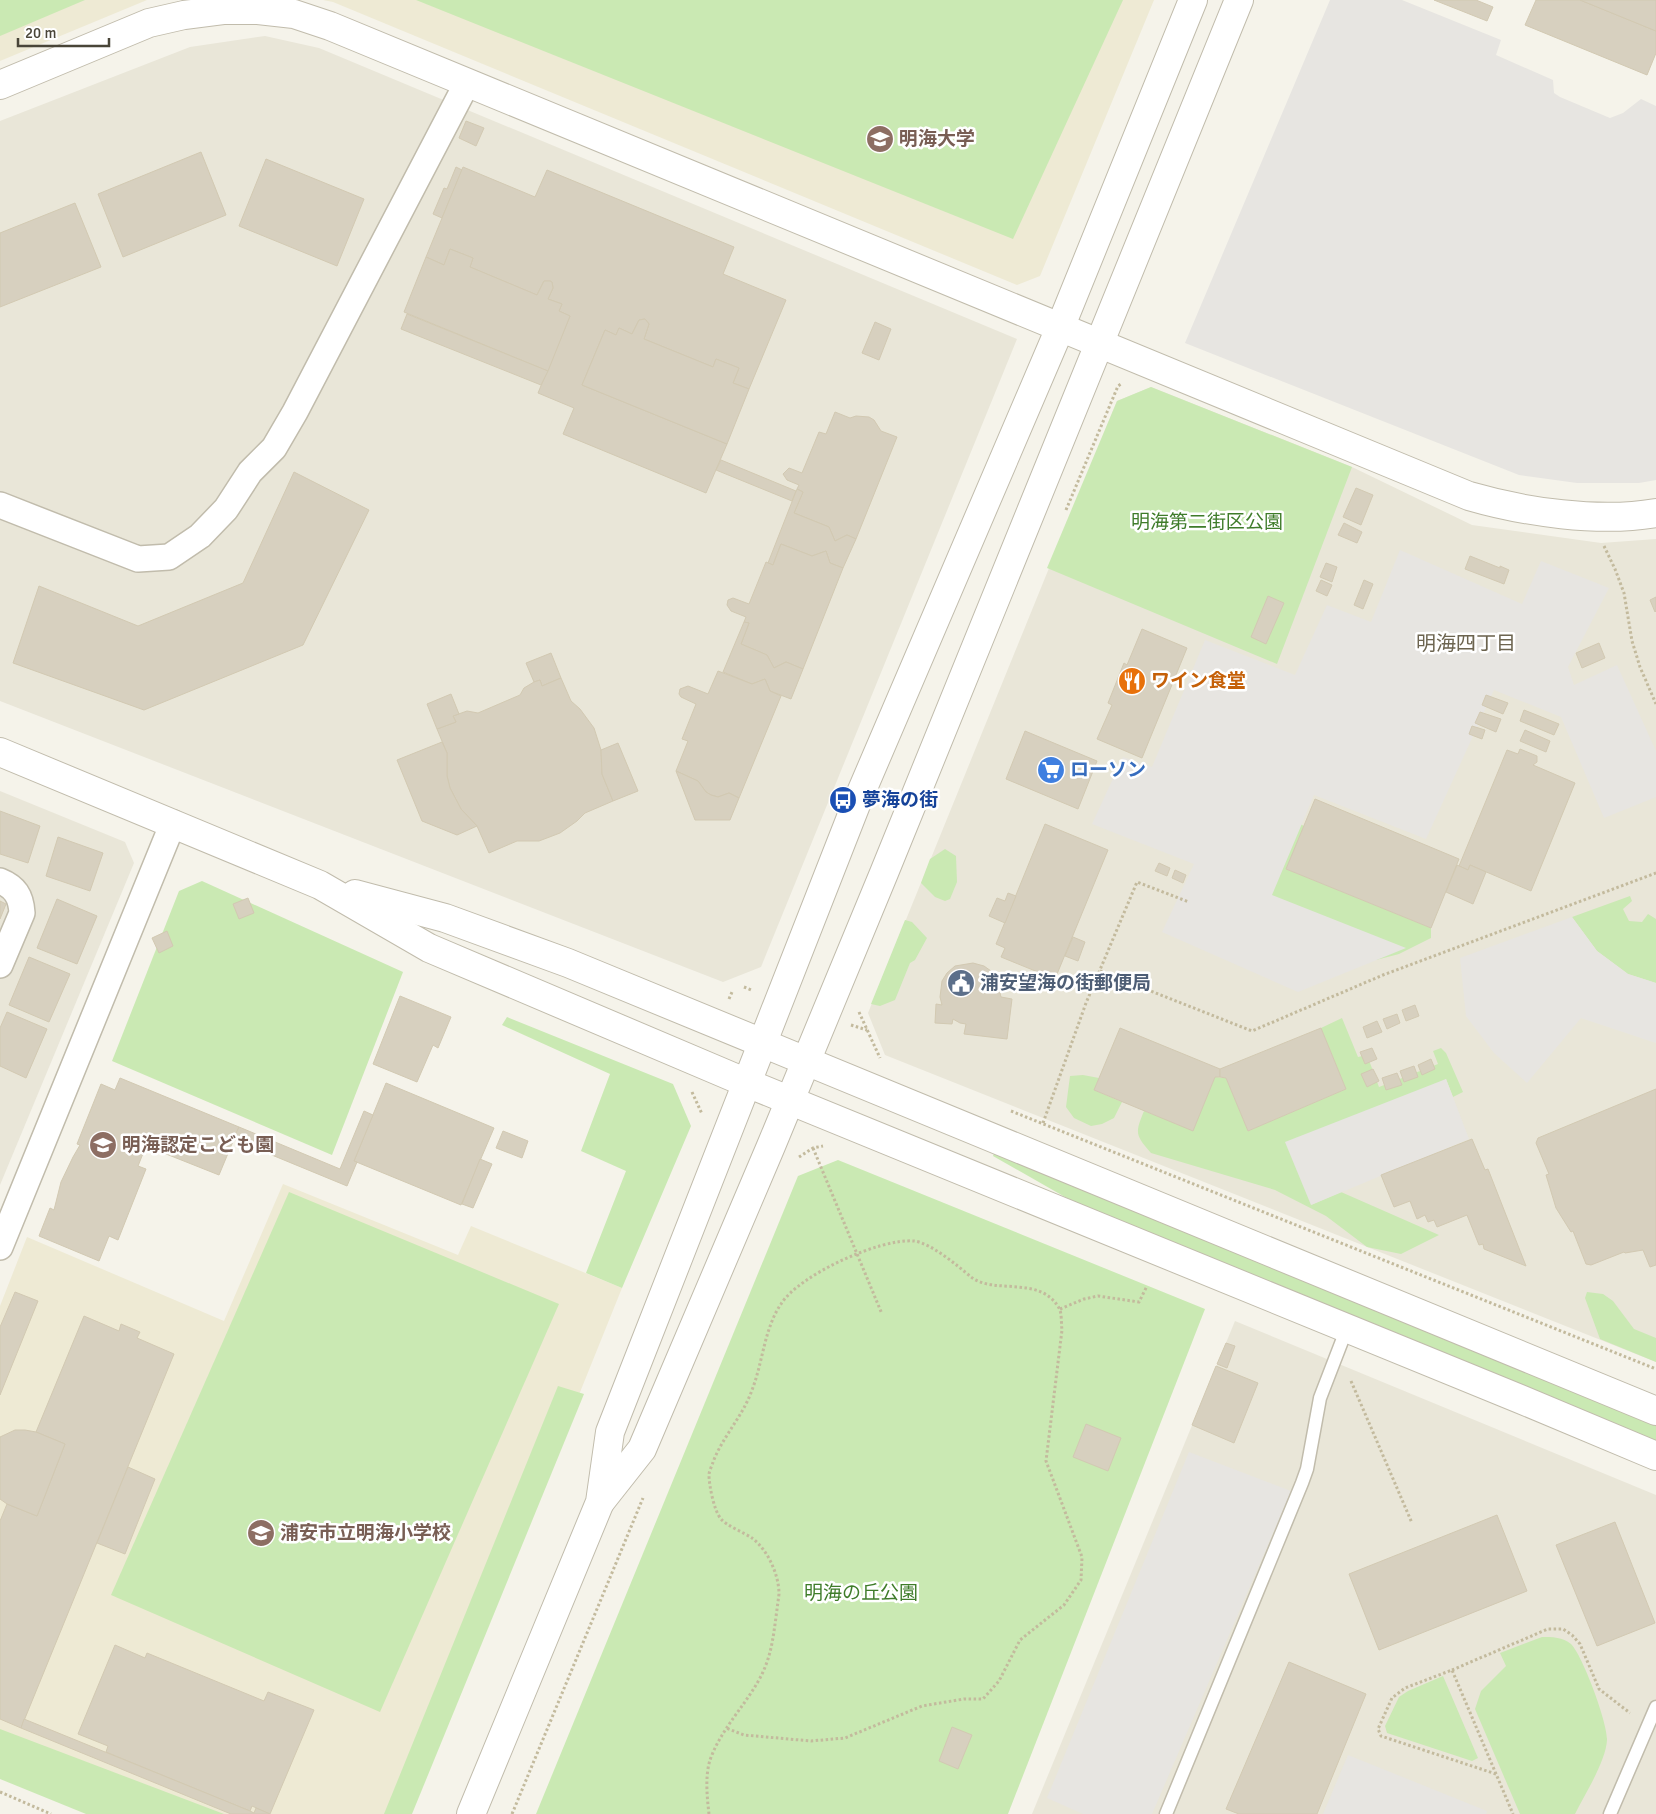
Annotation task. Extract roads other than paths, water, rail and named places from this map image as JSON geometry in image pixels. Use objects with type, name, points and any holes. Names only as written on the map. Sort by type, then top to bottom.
[{"type":"street","points":[[471,1814],[600,1502],[610,1432],[857,802],[1060,328],[1194,0]]},
{"type":"street","points":[[600,1502],[642,1449],[884,873],[1239,0]]},
{"type":"street","points":[[0,85],[149,23],[184,15],[224,10],[258,10],[294,14],[330,26],[1476,498],[1536,511],[1599,517],[1656,513]]},
{"type":"street","points":[[0,505],[138,559],[169,557],[200,536],[226,509],[250,472],[274,448],[295,412],[468,84]]},
{"type":"street","points":[[0,752],[320,885],[429,948],[747,1083],[1656,1456]]},
{"type":"street","points":[[0,1247],[174,823]]},
{"type":"street","points":[[0,881],[9,885],[17,892],[22,912],[0,965]]},
{"type":"street","points":[[320,885],[445,918],[568,963],[1656,1411]]},
{"type":"lane","points":[[1166,1814],[1302,1483],[1307,1469],[1320,1398],[1347,1328]]},
{"type":"lane","points":[[1610,1814],[1656,1706]]},
{"type":"place","name":"明海大学","points":[[880,139]]},
{"type":"place","name":"ワイン食堂","points":[[1132,681]]},
{"type":"place","name":"ローソン","points":[[1051,770]]},
{"type":"place","name":"夢海の街","points":[[843,800]]},
{"type":"place","name":"浦安望海の街郵便局","points":[[961,983]]},
{"type":"place","name":"明海認定こども園","points":[[103,1145]]},
{"type":"place","name":"浦安市立明海小学校","points":[[261,1533]]},
{"type":"district","name":"明海四丁目","points":[[1466,643]]},
{"type":"park label","name":"明海第二街区公園","points":[[1207,522]]},
{"type":"park label","name":"明海の丘公園","points":[[861,1593]]}]
